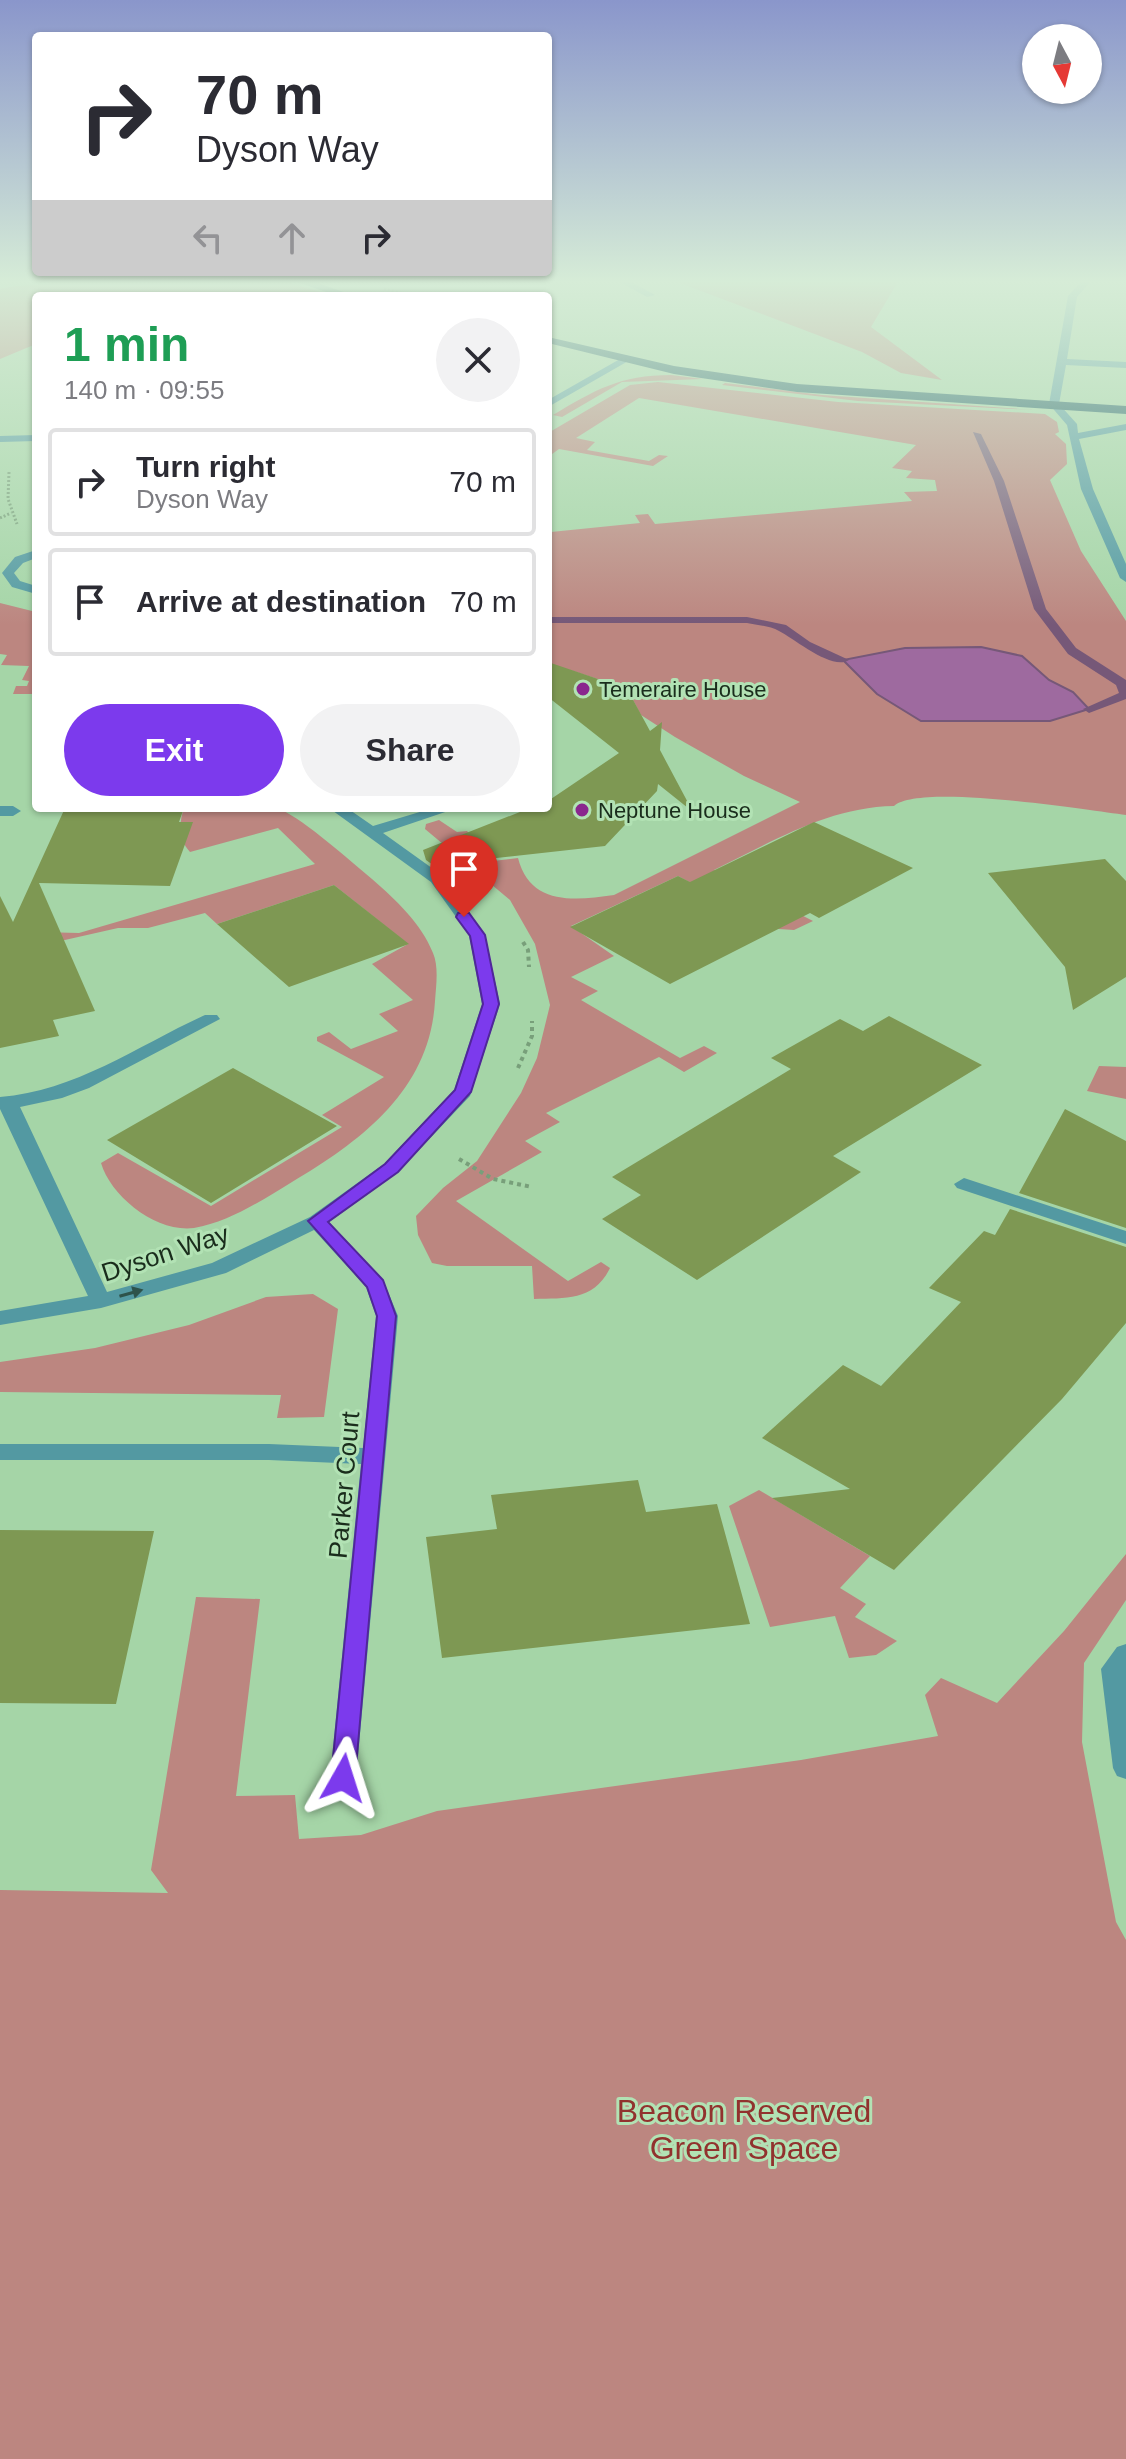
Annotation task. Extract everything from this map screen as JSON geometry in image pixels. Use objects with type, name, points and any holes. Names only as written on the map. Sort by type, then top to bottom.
[{"type":"highway","points":[[928,395],[1126,410]]},
{"type":"street","points":[[1056,395],[1054,404],[1072,424],[1087,489],[1126,578]]},
{"type":"street","points":[[1073,437],[1126,427]]},
{"type":"street","points":[[0,439],[32,438]]},
{"type":"street","points":[[32,555],[19,560],[4,573],[16,584],[32,589]]},
{"type":"street","name":"Dyson Way","points":[[0,1318],[101,1301],[219,1268],[317,1221],[391,1168],[463,1092],[491,1004],[477,935],[437,879],[343,812]]},
{"type":"street","points":[[371,832],[436,812]]},
{"type":"street","points":[[101,1301],[4,1103],[70,1091],[171,1036],[211,1019]]},
{"type":"street","points":[[964,1184],[1126,1238]]},
{"type":"street","name":"Parker Court","points":[[317,1221],[376,1285],[387,1316],[343,1778]]},
{"type":"street","points":[[0,1452],[269,1452],[375,1457]]},
{"type":"street","points":[[1126,1654],[1114,1669],[1126,1768]]},
{"type":"path","points":[[6,462],[11,513],[20,529]]},
{"type":"path","points":[[0,518],[11,513]]},
{"type":"path","points":[[519,937],[528,950],[530,979]]},
{"type":"path","points":[[513,1078],[532,1036],[531,1008]]},
{"type":"path","points":[[448,1169],[468,1148]]},
{"type":"path","points":[[459,1159],[493,1179],[532,1187]]},
{"type":"green space","points":[[600,395],[562,417],[553,415],[582,398]]},
{"type":"green space","points":[[613,395],[773,395],[838,402],[1045,414],[1057,422],[1059,432],[1055,434],[1066,444],[1067,464],[1050,480],[1081,551],[1126,621],[1126,815],[968,797],[910,800],[894,806],[846,812],[801,828],[714,870],[813,921],[794,930],[779,929],[678,876],[571,926],[614,956],[571,977],[598,991],[581,1000],[680,1058],[704,1046],[717,1053],[684,1072],[659,1057],[546,1113],[560,1122],[525,1141],[542,1152],[456,1201],[568,1281],[601,1262],[610,1268],[596,1287],[578,1296],[534,1299],[532,1266],[447,1266],[432,1263],[418,1235],[416,1216],[443,1188],[477,1161],[521,1093],[537,1058],[550,1005],[535,944],[510,900],[425,829],[426,824],[439,820],[457,832],[467,831],[493,861],[518,858],[532,884],[543,892],[583,898],[614,895],[800,802],[744,776],[675,737],[641,715],[631,696],[604,681],[552,664],[552,532],[640,523],[635,515],[648,514],[655,524],[912,501],[904,492],[937,491],[935,480],[906,478],[912,471],[892,468],[916,445],[639,398],[576,438],[595,442],[587,450],[649,461],[659,455],[668,456],[653,466],[559,449],[552,454],[552,431]],"holes":[[[1022,656],[1049,680],[1073,692],[977,720],[921,721]]]},
{"type":"green space","points":[[805,395],[1034,410],[858,401]]},
{"type":"green space","points":[[0,603],[32,611],[32,694],[13,694],[16,686],[27,686],[29,681],[22,680],[29,666],[1,665],[7,655],[0,654]]},
{"type":"green space","points":[[183,812],[286,812],[291,815],[339,851],[399,904],[428,942],[437,970],[430,1032],[421,1060],[388,1109],[344,1148],[292,1182],[233,1216],[194,1228],[165,1225],[137,1210],[115,1188],[101,1163],[118,1153],[211,1206],[342,1127],[322,1115],[384,1077],[317,1041],[317,1037],[329,1032],[351,1049],[398,1031],[379,1014],[413,1000],[372,964],[408,944],[334,885],[217,924],[205,913],[148,928],[118,928],[56,942],[0,931],[79,933],[315,864],[278,828],[190,852],[183,842]]},
{"type":"green space","points":[[1099,1066],[1126,1067],[1126,1099],[1087,1091]]},
{"type":"green space","points":[[313,1294],[338,1309],[324,1417],[277,1418],[281,1395],[0,1392],[0,1362],[95,1348],[189,1325],[266,1297]]},
{"type":"green space","points":[[759,1490],[870,1556],[840,1588],[866,1604],[855,1617],[897,1641],[876,1655],[849,1658],[835,1616],[770,1627],[729,1506]]},
{"type":"green space","name":"Beacon Reserved Green Space","points":[[1126,1554],[1126,1600],[1084,1663],[1082,1742],[1116,1922],[1126,1940],[1126,2459],[0,2459],[0,1890],[168,1893],[151,1870],[196,1597],[260,1599],[236,1796],[295,1795],[299,1839],[361,1835],[437,1811],[801,1760],[938,1736],[925,1695],[941,1678],[997,1703],[1064,1631]]},
{"type":"shaded area","points":[[981,647],[1022,656],[1049,680],[1073,692],[1089,709],[1050,721],[921,721],[877,694],[843,660],[905,648]]},
{"type":"building","points":[[552,663],[604,681],[631,696],[650,731],[662,722],[660,750],[693,812],[658,784],[657,791],[605,846],[433,865],[426,860],[423,850],[520,812],[552,812],[552,798],[619,753],[552,700]]},
{"type":"building","points":[[63,812],[183,812],[179,822],[193,822],[170,886],[39,883],[95,1011],[53,1020],[59,1036],[0,1048],[0,896],[13,922]]},
{"type":"building","points":[[814,822],[913,868],[819,918],[810,913],[670,984],[570,927],[678,876],[690,882]]},
{"type":"building","points":[[1105,859],[1126,881],[1126,977],[1073,1010],[1065,967],[988,873]]},
{"type":"building","points":[[334,885],[409,944],[289,987],[217,924]]},
{"type":"building","points":[[889,1016],[982,1065],[833,1156],[861,1172],[697,1280],[602,1219],[641,1195],[612,1177],[791,1069],[771,1058],[840,1019],[863,1031]]},
{"type":"building","points":[[233,1068],[337,1126],[211,1203],[107,1140]]},
{"type":"building","points":[[1065,1109],[1126,1141],[1126,1228],[1019,1193]]},
{"type":"building","points":[[1010,1209],[1126,1247],[1126,1323],[1062,1399],[894,1570],[772,1498],[850,1489],[762,1438],[843,1365],[881,1386],[961,1302],[929,1288],[984,1231],[995,1235]]},
{"type":"building","points":[[638,1480],[646,1512],[717,1504],[750,1624],[442,1658],[426,1537],[497,1529],[491,1495]]},
{"type":"building","points":[[0,1530],[154,1531],[116,1704],[0,1703]]},
{"type":"waterway","points":[[976,434],[999,481],[1040,609],[1072,651],[1122,683],[1126,695],[1089,709]]},
{"type":"waterway","points":[[552,620],[747,620],[782,627],[806,645],[843,660]]},
{"type":"place","name":"Temeraire House","points":[[583,689]]},
{"type":"place","name":"Neptune House","points":[[582,810]]},
{"type":"route","points":[[343,1778],[387,1316],[376,1285],[317,1221],[391,1168],[463,1092],[491,1004],[477,935],[464,917]]}]
